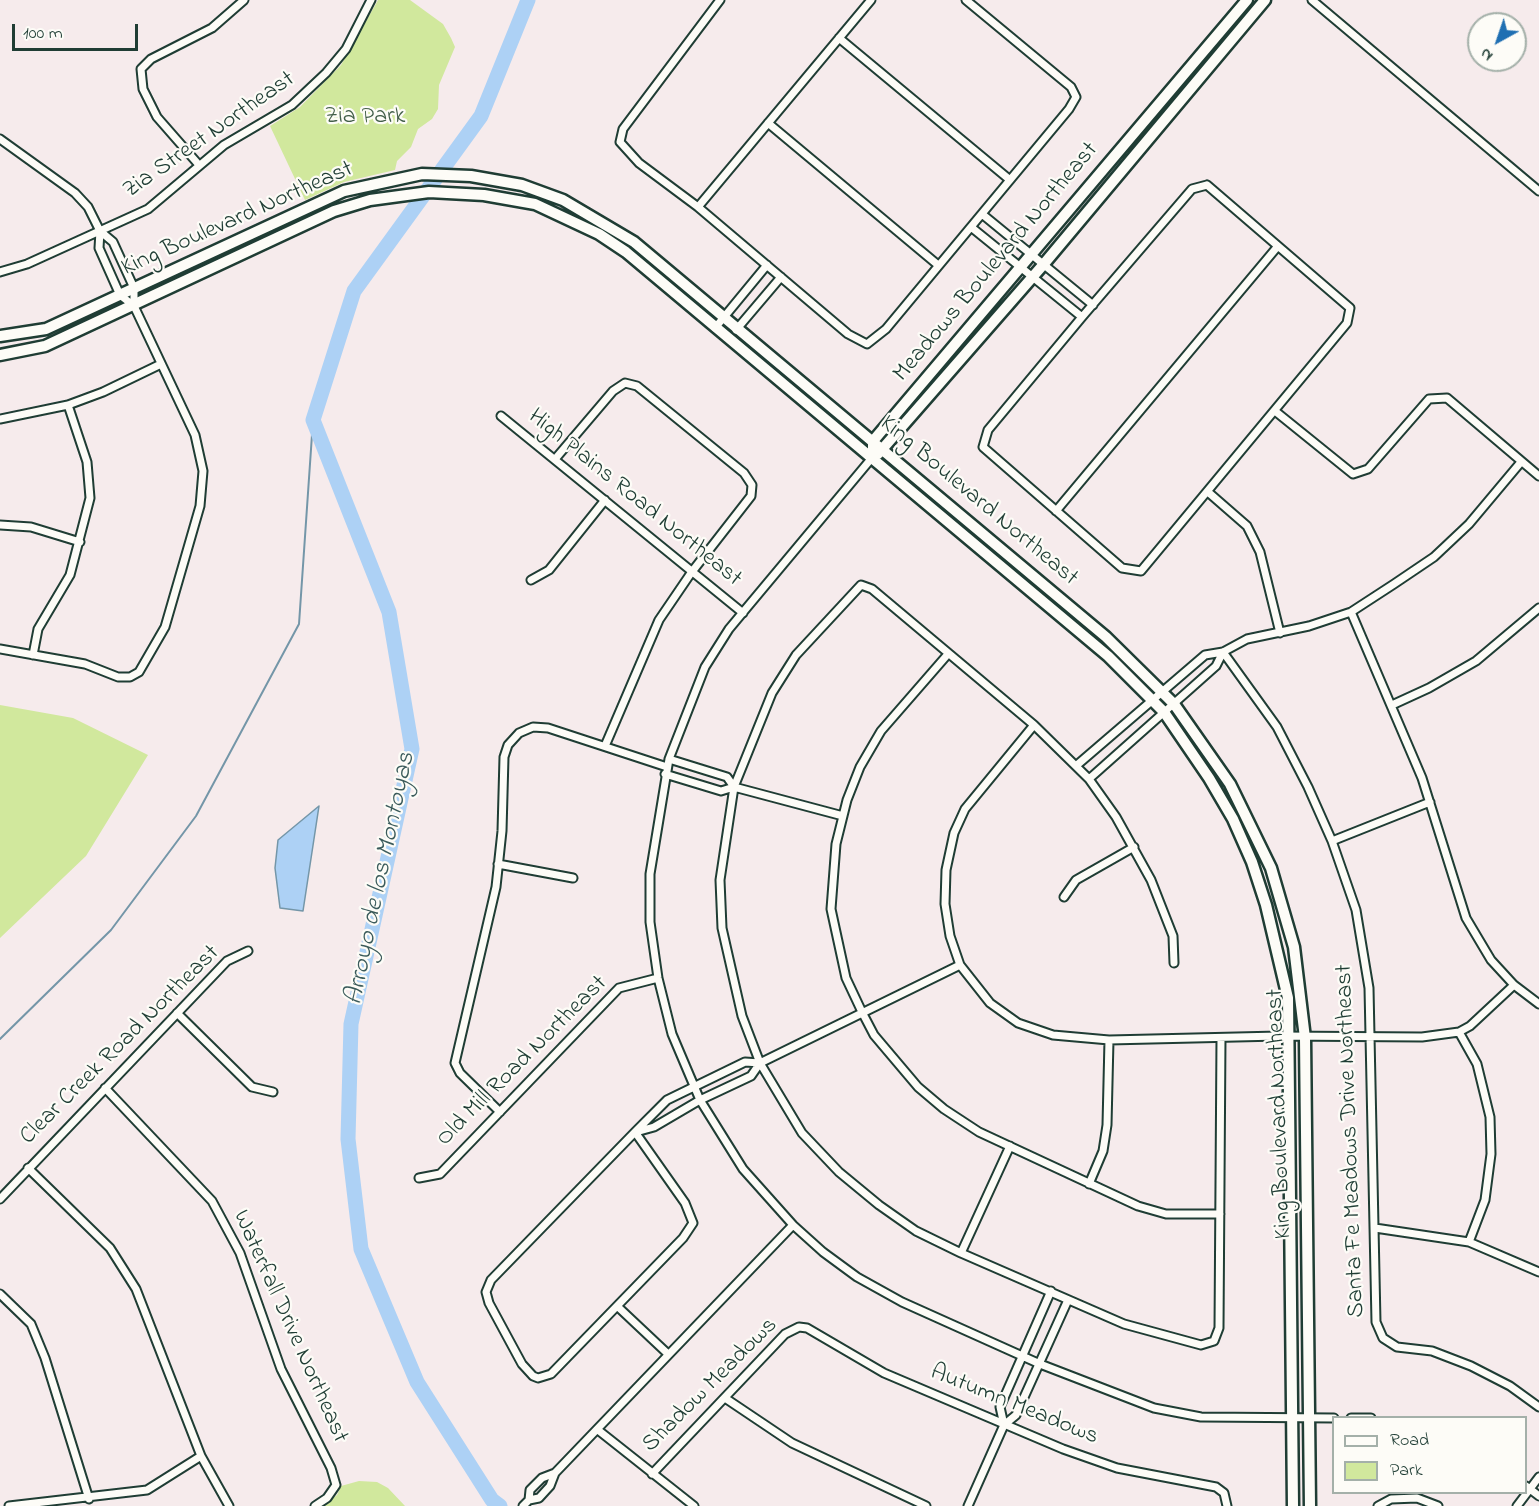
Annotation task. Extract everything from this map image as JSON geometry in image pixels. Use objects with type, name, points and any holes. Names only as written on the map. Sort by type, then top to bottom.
[{"type":"street","points":[[200,165],[157,117],[143,89],[141,69],[151,59],[212,28],[244,0]]},
{"type":"street","name":"Zia Street Northeast","points":[[0,272],[27,264],[148,209],[224,145],[263,124],[308,92],[346,49],[371,0]]},
{"type":"street","points":[[720,0],[623,129],[620,142],[639,163],[698,207],[848,334],[867,344],[885,329],[1010,180],[1076,97],[1071,87],[966,0]]},
{"type":"street","points":[[698,207],[871,0]]},
{"type":"street","name":"Meadows Boulevard Northeast","points":[[873,441],[1247,0]]},
{"type":"street","name":"Meadows Boulevard Northeast","points":[[871,459],[884,450],[1043,265],[1265,0]]},
{"type":"street","points":[[1312,0],[1539,191]]},
{"type":"street","points":[[839,38],[1010,180]]},
{"type":"street","points":[[768,123],[938,265]]},
{"type":"street","points":[[0,139],[75,193],[88,207],[99,231],[99,248],[120,295],[134,306]]},
{"type":"street","name":"King Boulevard Northeast","points":[[0,336],[46,329],[344,191],[422,174],[460,176],[522,185],[563,200],[634,242],[1106,637],[1174,704],[1230,784],[1271,868],[1294,947],[1305,1038],[1310,1506]]},
{"type":"street","points":[[1207,185],[1278,246],[1350,308],[1347,323],[1141,571],[1122,568],[983,447],[988,430],[1192,189],[1207,185]]},
{"type":"street","name":"King Boulevard Northeast","points":[[0,355],[45,346],[334,211],[370,200],[418,193],[449,193],[484,195],[535,204],[599,234],[626,252],[1108,656],[1164,712],[1209,778],[1233,819],[1252,862],[1266,905],[1288,998],[1293,1506]]},
{"type":"street","points":[[982,214],[1093,305]]},
{"type":"street","points":[[971,227],[1082,317]]},
{"type":"street","points":[[0,650],[85,664],[118,677],[130,677],[139,672],[165,627],[203,490],[203,471],[195,435],[134,306],[134,288],[113,242],[99,231]]},
{"type":"street","points":[[1056,512],[1278,246]]},
{"type":"street","points":[[715,328],[767,265]]},
{"type":"street","points":[[728,339],[781,277]]},
{"type":"street","points":[[0,419],[68,405],[103,392],[161,364]]},
{"type":"street","points":[[556,458],[613,391],[625,383],[637,386],[744,473],[752,484],[751,496],[691,573],[659,620],[605,746]]},
{"type":"street","points":[[1275,411],[1353,474],[1368,469],[1429,399],[1447,398],[1539,476]]},
{"type":"street","points":[[33,655],[38,628],[70,575],[87,517],[90,478],[68,405]]},
{"type":"street","name":"High Plains Road Northeast","points":[[501,416],[556,458],[691,573],[743,613]]},
{"type":"street","points":[[873,441],[871,459],[743,613],[705,667],[667,767],[650,874],[650,922],[658,978],[672,1034],[700,1100],[743,1169],[793,1225],[857,1277],[902,1302],[1040,1364],[1154,1408],[1201,1417],[1332,1418]]},
{"type":"street","points":[[1077,765],[1206,655],[1223,652],[1247,639],[1280,633],[1351,612],[1434,557],[1469,524],[1521,462]]},
{"type":"street","points":[[1208,492],[1247,526],[1260,552],[1280,633]]},
{"type":"street","points":[[531,580],[549,570],[605,500]]},
{"type":"street","points":[[0,525],[31,527],[80,542]]},
{"type":"street","points":[[1174,963],[1173,936],[1151,879],[1134,848],[1089,779],[1034,725],[872,589],[861,585],[796,655],[772,693],[734,787],[720,880],[722,928],[742,1016],[760,1063],[802,1133],[838,1172],[916,1231],[1124,1324],[1161,1336],[1201,1345],[1214,1341],[1219,1328],[1221,1038]]},
{"type":"street","points":[[1392,705],[1476,661],[1538,610]]},
{"type":"street","points":[[1351,612],[1392,705],[1430,802],[1466,918],[1491,960],[1514,986],[1539,1004]]},
{"type":"street","points":[[1089,779],[1216,666],[1223,652]]},
{"type":"street","name":"Santa Fe Meadows Drive Northeast","points":[[1223,652],[1277,727],[1332,841],[1356,910],[1369,988],[1376,1322],[1383,1338],[1397,1347],[1432,1351],[1471,1366],[1510,1386],[1539,1407]]},
{"type":"street","points":[[948,654],[881,732],[860,767],[836,844],[831,909],[846,978],[862,1012],[874,1035],[918,1087],[979,1132],[1138,1206],[1166,1214],[1220,1214]]},
{"type":"street","points":[[1034,725],[979,790],[954,833],[946,870],[945,904],[950,936],[960,965],[990,1003],[1018,1023],[1053,1035],[1109,1040],[1422,1037],[1459,1032],[1483,1017],[1514,986]]},
{"type":"street","points":[[500,1112],[460,1073],[455,1063],[496,887],[504,757],[508,745],[519,733],[533,727],[549,728],[667,767],[721,791],[734,787],[843,816]]},
{"type":"street","points":[[667,767],[727,777],[734,787]]},
{"type":"street","points":[[1332,841],[1430,802]]},
{"type":"street","points":[[1064,897],[1076,880],[1134,848]]},
{"type":"street","points":[[498,864],[573,878]]},
{"type":"street","name":"Clear Creek Road Northeast","points":[[0,1199],[227,961],[248,951]]},
{"type":"street","points":[[635,1132],[654,1127],[700,1100],[751,1076],[760,1063],[960,965]]},
{"type":"street","name":"Old Mill Road Northeast","points":[[419,1178],[440,1174],[619,988],[658,978]]},
{"type":"street","points":[[177,1013],[252,1087],[273,1092]]},
{"type":"street","points":[[1459,1032],[1477,1064],[1490,1126],[1491,1154],[1485,1200],[1469,1242]]},
{"type":"street","points":[[1089,1184],[1103,1151],[1107,1125],[1109,1040]]},
{"type":"street","points":[[635,1132],[685,1203],[693,1223],[683,1238],[551,1374],[538,1378],[522,1364],[489,1304],[486,1296],[487,1287],[635,1132],[667,1100],[745,1062],[760,1063]]},
{"type":"street","name":"Waterfall Drive Northeast","points":[[105,1088],[212,1201],[240,1253],[281,1369],[331,1468],[336,1485],[327,1498],[315,1506]]},
{"type":"street","points":[[961,1253],[1010,1146]]},
{"type":"street","points":[[28,1168],[110,1248],[136,1289],[201,1456],[229,1506]]},
{"type":"street","points":[[525,1504],[530,1490],[542,1478],[555,1473],[598,1430],[793,1225]]},
{"type":"street","points":[[1375,1228],[1469,1242],[1539,1272]]},
{"type":"street","points":[[1004,1425],[1000,1407],[1025,1356],[1052,1291]]},
{"type":"street","points":[[0,1294],[31,1324],[45,1358],[89,1498]]},
{"type":"street","points":[[968,1506],[1004,1425],[1016,1415],[1068,1300]]},
{"type":"street","points":[[617,1306],[668,1354]]},
{"type":"street","name":"Shadow Meadows","points":[[652,1474],[785,1334],[799,1327]]},
{"type":"street","name":"Autumn Meadows","points":[[799,1327],[807,1328],[884,1373],[1004,1425],[1117,1468],[1216,1486],[1224,1494],[1227,1506]]},
{"type":"street","points":[[725,1398],[792,1443],[926,1506]]},
{"type":"street","points":[[598,1430],[694,1506]]},
{"type":"street","points":[[9,1506],[147,1490],[201,1456]]},
{"type":"street","points":[[525,1504],[539,1498],[550,1486],[555,1473]]},
{"type":"street","points":[[1539,1478],[1528,1488],[1539,1496]]},
{"type":"street","points":[[1378,1506],[1390,1499],[1417,1498],[1438,1506]]},
{"type":"green space","name":"Zia Park","points":[[378,0],[410,0],[443,24],[451,38],[455,47],[439,85],[438,109],[432,119],[418,129],[411,147],[397,161],[395,170],[344,182],[305,200],[270,126],[300,107],[341,65]]},
{"type":"green space","points":[[0,705],[73,718],[148,755],[86,856],[0,938]]},
{"type":"green space","points":[[359,1481],[377,1482],[388,1488],[405,1506],[321,1506],[337,1495],[341,1486]]},
{"type":"water","points":[[319,806],[303,911],[280,908],[275,868],[278,840]]},
{"type":"waterway","name":"Arroyo de los Montoyas","points":[[500,1506],[492,1500],[417,1382],[361,1249],[348,1139],[351,1024],[412,749],[389,612],[313,420],[354,291],[481,116],[528,0]]},
{"type":"waterway","points":[[0,1039],[111,930],[196,816],[299,624],[313,420]]}]
